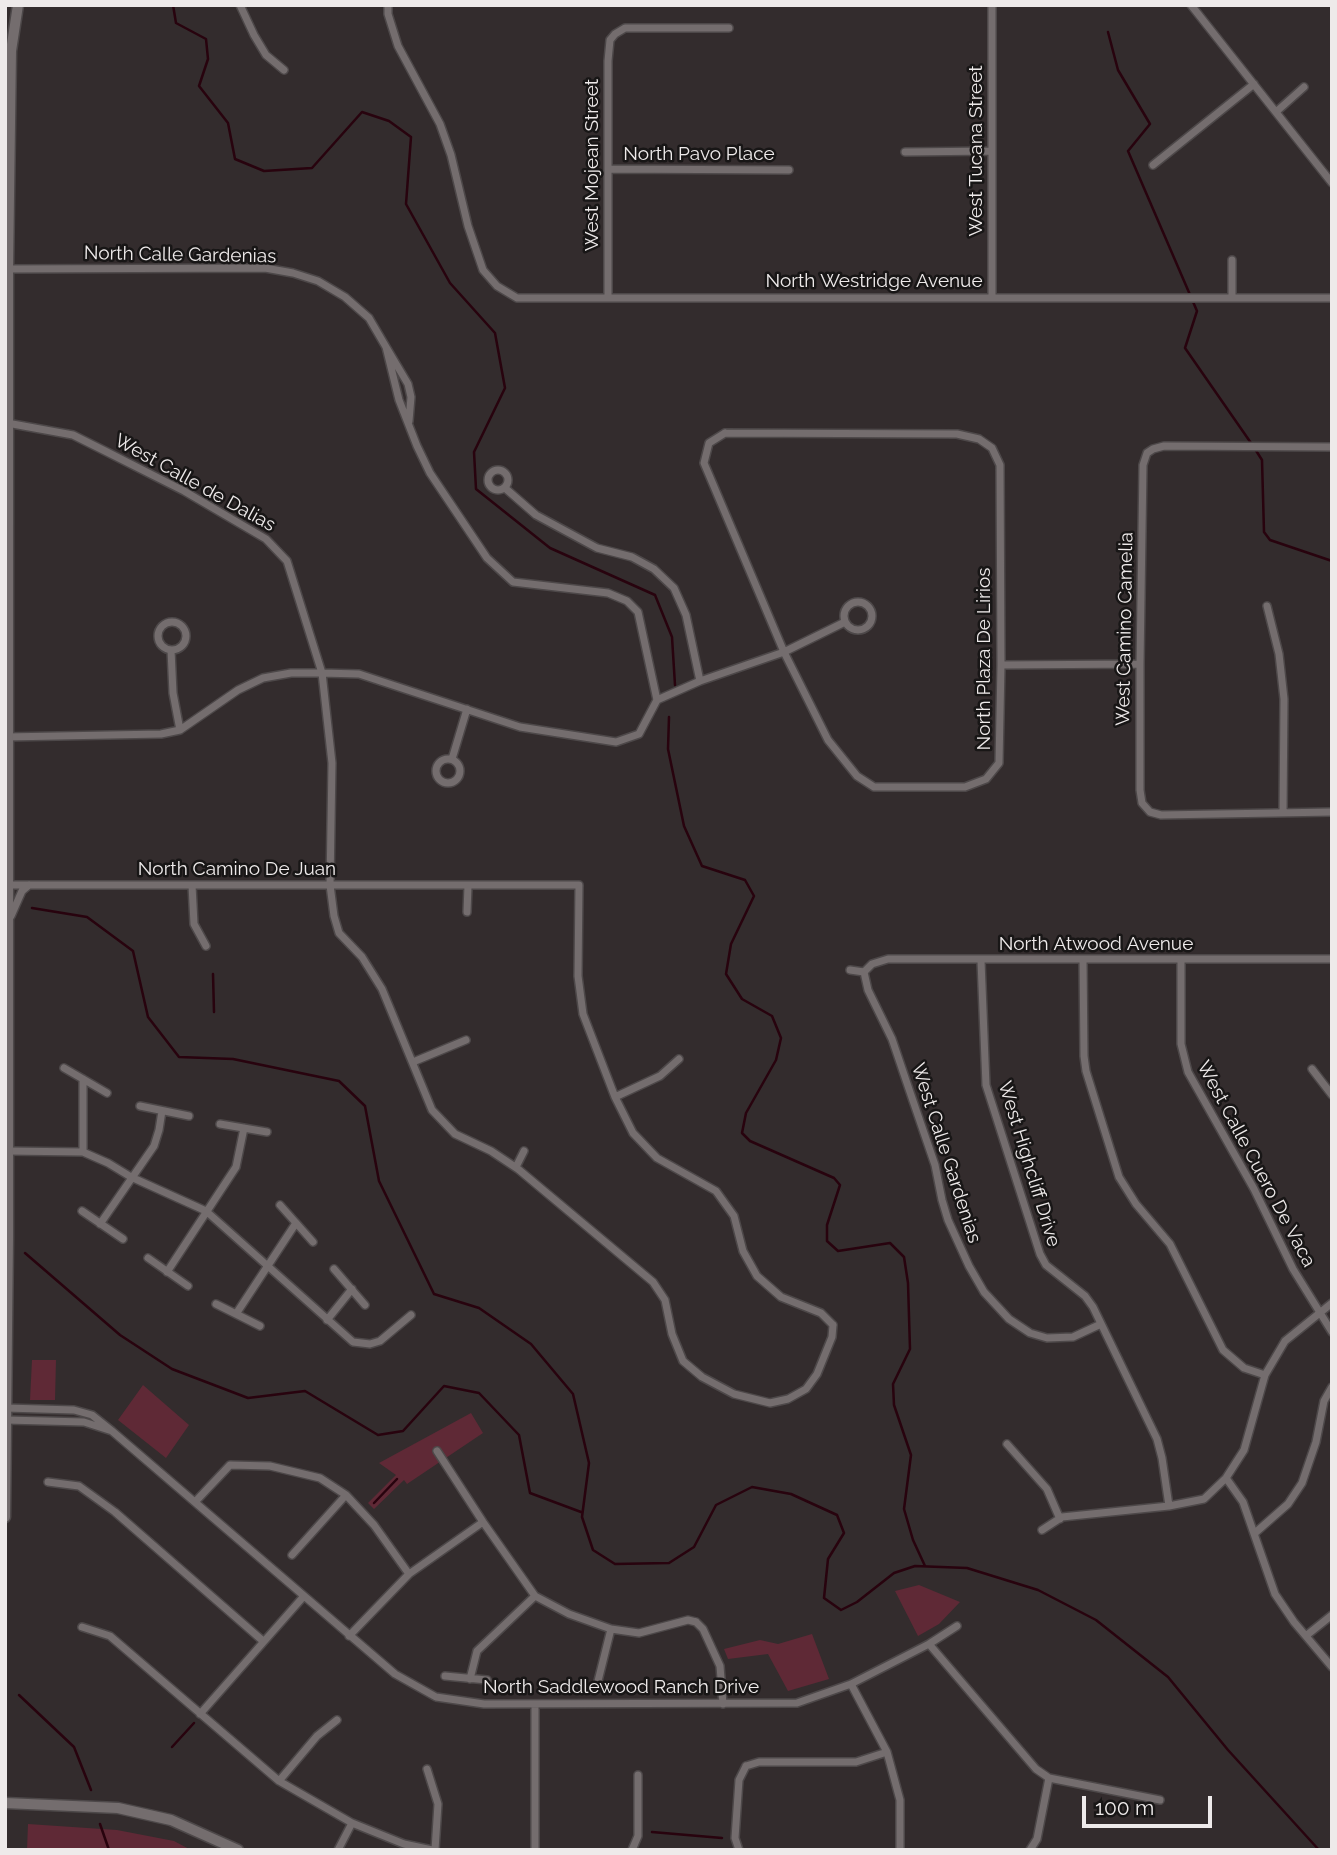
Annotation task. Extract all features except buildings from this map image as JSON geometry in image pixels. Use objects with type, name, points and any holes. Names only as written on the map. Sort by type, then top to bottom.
[{"type":"main road","points":[[5,1517],[8,1151],[7,269],[11,51],[18,5]]},
{"type":"main road","points":[[5,1803],[118,1808],[171,1820],[238,1850]]},
{"type":"street","points":[[240,5],[266,55],[284,70]]},
{"type":"street","name":"North Westridge Avenue","points":[[388,5],[388,14],[398,46],[440,124],[483,270],[497,286],[517,298],[1332,298]]},
{"type":"street","name":"West Tucana Street","points":[[992,5],[992,296]]},
{"type":"street","points":[[1191,5],[1332,183]]},
{"type":"street","name":"West Mojean Street","points":[[608,298],[608,47],[615,34],[625,27],[729,27]]},
{"type":"street","points":[[1153,165],[1254,84]]},
{"type":"street","points":[[1276,112],[1304,87]]},
{"type":"street","points":[[905,152],[992,151]]},
{"type":"street","name":"North Pavo Place","points":[[609,169],[789,170]]},
{"type":"street","points":[[1231,298],[1232,260]]},
{"type":"street","name":"North Calle Gardenias","points":[[7,269],[265,268],[318,281],[345,297],[369,318],[386,347]]},
{"type":"street","points":[[386,347],[408,384],[411,397],[409,421]]},
{"type":"street","points":[[386,347],[399,400],[417,446],[430,473],[487,558],[513,582],[608,593],[627,601],[638,612],[657,700]]},
{"type":"street","name":"West Calle de Dalias","points":[[7,423],[73,435],[184,491],[266,539],[287,561],[322,673],[332,763],[330,885]]},
{"type":"street","name":"North Plaza De Lirios","points":[[725,433],[957,434],[979,439],[992,448],[1000,465],[1001,666],[999,763],[986,779],[965,788],[874,787],[857,776],[828,740],[784,652],[704,463],[709,443],[725,433]]},
{"type":"street","points":[[1141,447],[1148,452],[1164,446],[1332,447]]},
{"type":"street","name":"West Camino Camelia","points":[[1148,452],[1143,465],[1140,664],[1140,790],[1145,810],[1155,815],[1283,813]]},
{"type":"street","points":[[505,488],[536,515],[597,548],[632,557],[654,569],[674,588],[686,615],[700,681]]},
{"type":"street","points":[[853,603],[867,605],[872,613],[869,626],[860,631],[851,629],[845,622],[846,609],[853,603]]},
{"type":"street","points":[[1267,606],[1279,654],[1284,699],[1283,813],[1332,812]]},
{"type":"street","points":[[171,622],[183,627],[186,636],[183,644],[171,650],[163,646],[158,633],[163,625],[171,622]]},
{"type":"street","points":[[6,737],[161,734],[180,730],[238,690],[263,678],[291,673],[322,673],[359,674],[520,727],[616,741],[639,734],[657,700],[700,681],[784,652],[845,622]]},
{"type":"street","points":[[171,650],[173,693],[180,730]]},
{"type":"street","points":[[1001,666],[1140,664]]},
{"type":"street","points":[[452,759],[467,709]]},
{"type":"street","name":"North Camino De Juan","points":[[6,885],[579,885],[578,976],[583,1014],[615,1097]]},
{"type":"street","points":[[7,927],[22,891],[29,885]]},
{"type":"street","points":[[192,885],[194,924],[206,946]]},
{"type":"street","points":[[330,885],[331,903],[339,933],[362,957],[374,975],[432,1110],[455,1134],[491,1151],[516,1167],[653,1282],[664,1300],[672,1334],[683,1361],[702,1377],[734,1394],[770,1403],[788,1399],[806,1389],[817,1374],[837,1323],[821,1313],[781,1297],[757,1276],[743,1251],[734,1216],[716,1191],[657,1158],[633,1133],[615,1097],[660,1076],[678,1059]]},
{"type":"street","points":[[467,912],[468,886]]},
{"type":"street","name":"North Atwood Avenue","points":[[864,972],[872,964],[888,959],[1332,959]]},
{"type":"street","points":[[1083,959],[1086,1071],[1119,1177],[1136,1203],[1170,1244],[1223,1350],[1244,1368],[1265,1375]]},
{"type":"street","name":"West Calle Cuero De Vaca","points":[[1181,960],[1181,1044],[1188,1072],[1254,1189],[1293,1269],[1332,1332]]},
{"type":"street","name":"West Highcliff Drive","points":[[981,961],[986,1085],[1040,1254],[1046,1265],[1085,1296],[1101,1324],[1157,1439],[1169,1506]]},
{"type":"street","points":[[850,970],[864,972]]},
{"type":"street","name":"West Calle Gardenias","points":[[864,972],[868,990],[892,1039],[935,1165],[948,1220],[984,1292],[1009,1319],[1030,1333],[1048,1338],[1073,1337],[1101,1324]]},
{"type":"street","points":[[413,1062],[466,1040]]},
{"type":"street","points":[[64,1068],[107,1093]]},
{"type":"street","points":[[1311,1069],[1332,1095]]},
{"type":"street","points":[[83,1079],[83,1152]]},
{"type":"street","points":[[140,1106],[188,1116]]},
{"type":"street","points":[[100,1224],[154,1146],[162,1111]]},
{"type":"street","points":[[220,1124],[267,1132]]},
{"type":"street","points":[[167,1272],[236,1167],[244,1128]]},
{"type":"street","points":[[8,1151],[83,1152],[206,1211],[353,1342],[380,1341],[411,1315]]},
{"type":"street","points":[[516,1167],[524,1152]]},
{"type":"street","points":[[280,1205],[313,1242]]},
{"type":"street","points":[[82,1210],[123,1239]]},
{"type":"street","points":[[236,1314],[296,1223]]},
{"type":"street","points":[[148,1258],[188,1286]]},
{"type":"street","points":[[334,1269],[366,1305]]},
{"type":"street","points":[[327,1320],[352,1289]]},
{"type":"street","points":[[1042,1531],[1060,1519],[1169,1506],[1204,1499],[1226,1478],[1244,1450],[1265,1375],[1285,1341],[1332,1303]]},
{"type":"street","points":[[216,1304],[260,1326]]},
{"type":"street","points":[[1255,1533],[1288,1504],[1302,1483],[1311,1460],[1324,1401],[1332,1388]]},
{"type":"street","name":"North Saddlewood Ranch Drive","points":[[6,1408],[74,1410],[92,1415],[349,1636],[396,1674],[436,1697],[484,1704],[797,1703],[852,1684],[929,1644],[957,1626]]},
{"type":"street","name":"North Saddlewood Ranch Drive","points":[[6,1420],[84,1422],[112,1431]]},
{"type":"street","points":[[1007,1444],[1048,1489],[1060,1519]]},
{"type":"street","points":[[437,1451],[535,1596],[569,1614],[611,1629],[639,1633],[665,1628],[684,1620],[696,1622],[703,1629],[720,1666],[723,1704]]},
{"type":"street","points":[[195,1502],[229,1464],[270,1466],[320,1478],[346,1495],[374,1525],[409,1574]]},
{"type":"street","points":[[1226,1478],[1244,1502],[1275,1594],[1294,1622],[1332,1667]]},
{"type":"street","points":[[48,1482],[79,1486],[115,1512],[263,1641]]},
{"type":"street","points":[[292,1555],[346,1495]]},
{"type":"street","points":[[349,1636],[409,1574],[483,1522]]},
{"type":"street","points":[[201,1714],[304,1595]]},
{"type":"street","points":[[470,1679],[477,1651],[535,1596]]},
{"type":"street","points":[[696,1622],[700,1614]]},
{"type":"street","points":[[1307,1635],[1332,1615]]},
{"type":"street","points":[[82,1626],[110,1636],[279,1781],[352,1823],[404,1844],[433,1850],[438,1804],[428,1769]]},
{"type":"street","points":[[598,1681],[611,1629]]},
{"type":"street","points":[[929,1644],[1036,1769],[1049,1778],[1160,1800]]},
{"type":"street","points":[[445,1676],[487,1680]]},
{"type":"street","points":[[852,1684],[887,1752],[900,1800],[901,1850]]},
{"type":"street","points":[[535,1704],[535,1850]]},
{"type":"street","points":[[279,1781],[317,1736],[337,1720]]},
{"type":"street","points":[[739,1849],[735,1838],[739,1780],[744,1764],[856,1762],[887,1752]]},
{"type":"street","points":[[633,1850],[638,1836],[638,1775]]},
{"type":"street","points":[[1031,1849],[1037,1839],[1049,1778]]},
{"type":"street","points":[[338,1850],[352,1823]]},
{"type":"shaded area","points":[[32,1360],[56,1360],[55,1400],[30,1400]]},
{"type":"shaded area","points":[[143,1385],[189,1425],[166,1458],[118,1420]]},
{"type":"shaded area","points":[[471,1413],[483,1433],[407,1484],[404,1480],[374,1509],[368,1503],[396,1475],[379,1463]]},
{"type":"shaded area","points":[[919,1585],[960,1602],[939,1624],[918,1636],[895,1591]]},
{"type":"shaded area","points":[[812,1634],[829,1679],[788,1691],[768,1654],[728,1659],[724,1649],[760,1640],[778,1644]]},
{"type":"shaded area","points":[[28,1824],[117,1830],[174,1841],[191,1850],[27,1850]]},
{"type":"waterway","points":[[173,5],[176,23],[206,39],[208,59],[199,86],[228,123],[235,159],[264,171],[312,168],[362,112],[389,121],[411,137],[406,204],[450,283],[495,333],[505,388],[474,452],[476,489],[550,548],[655,595],[672,637],[675,685]]},
{"type":"waterway","points":[[1108,32],[1118,70],[1150,124],[1128,151],[1197,311],[1185,348],[1251,443]]},
{"type":"waterway","points":[[1255,449],[1262,460],[1264,532],[1270,540],[1332,561]]},
{"type":"waterway","points":[[669,717],[668,749],[684,826],[702,866],[745,880],[754,896],[731,944],[726,974],[742,999],[772,1016],[781,1038],[776,1060],[746,1113],[742,1133],[750,1141],[834,1178],[840,1185],[827,1225],[827,1241],[838,1251],[890,1243],[904,1257],[908,1283],[910,1349],[893,1384],[894,1405],[911,1455],[904,1509],[913,1540],[925,1566]]},
{"type":"waterway","points":[[32,908],[87,917],[133,951],[148,1017],[179,1057],[233,1059],[339,1081],[365,1106],[379,1181],[434,1294],[479,1308],[531,1344],[573,1394],[589,1463],[582,1517],[593,1550],[615,1564],[669,1563],[694,1547],[716,1505],[752,1487],[791,1494],[837,1515],[844,1533],[828,1559],[824,1598],[841,1610],[857,1602],[894,1573],[915,1566],[967,1568],[1038,1590],[1096,1620],[1168,1677],[1228,1750],[1319,1850]]},
{"type":"waterway","points":[[213,974],[214,1012]]},
{"type":"waterway","points":[[25,1253],[120,1335],[172,1369],[248,1398],[305,1391],[378,1435],[403,1431],[444,1386],[479,1393],[519,1435],[530,1493],[581,1512]]},
{"type":"waterway","points":[[374,1503],[397,1479]]},
{"type":"waterway","points":[[19,1695],[74,1747],[91,1790]]},
{"type":"waterway","points":[[172,1747],[194,1723]]},
{"type":"waterway","points":[[100,1824],[109,1850]]},
{"type":"waterway","points":[[652,1832],[722,1838]]}]
